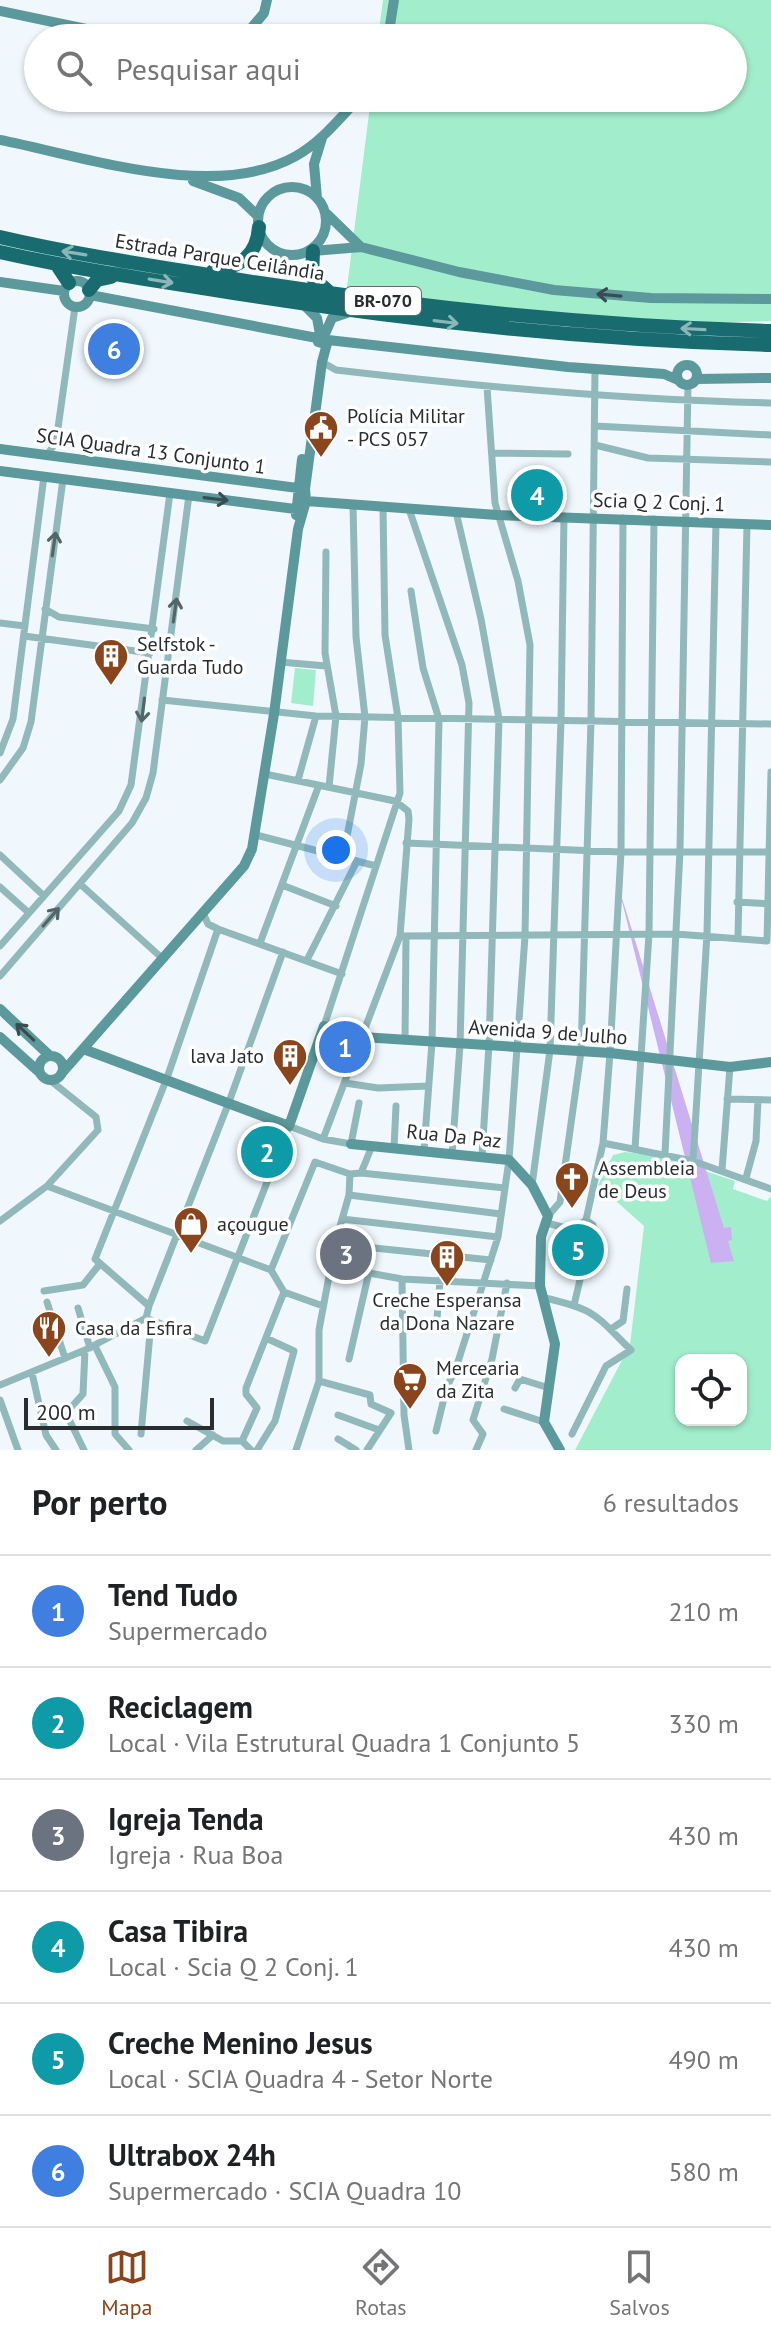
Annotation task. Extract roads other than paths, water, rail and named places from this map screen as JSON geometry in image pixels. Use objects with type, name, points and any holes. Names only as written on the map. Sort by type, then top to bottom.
[{"type":"highway","points":[[199,273],[233,268],[245,261],[254,249],[258,222]]},
{"type":"highway","name":"Estrada Parque Ceilândia","points":[[0,237],[61,251],[333,295],[489,313],[694,329],[771,331]]},
{"type":"highway","points":[[313,251],[312,277],[333,295]]},
{"type":"highway","name":"Estrada Parque Ceilândia","points":[[0,252],[57,265],[304,305],[492,328],[679,342],[771,345]]},
{"type":"highway","points":[[57,265],[66,287]]},
{"type":"highway","points":[[90,293],[97,280],[133,277]]},
{"type":"street","points":[[256,24],[267,0]]},
{"type":"street","points":[[390,24],[394,0]]},
{"type":"street","points":[[0,11],[61,24]]},
{"type":"street","points":[[172,175],[204,178],[237,175],[294,157],[322,138],[346,112]]},
{"type":"street","points":[[322,138],[314,164],[317,198],[326,213],[361,247]]},
{"type":"street","points":[[0,140],[172,175],[230,193],[258,222],[268,245],[281,253],[300,255],[361,247],[459,272],[554,290],[651,298],[771,299]]},
{"type":"street","points":[[258,222],[269,197],[285,188],[302,189],[317,198]]},
{"type":"street","points":[[313,251],[325,230],[326,213]]},
{"type":"street","points":[[0,282],[66,287],[82,282],[90,293],[322,339],[595,369],[771,378]]},
{"type":"street","points":[[66,287],[66,300],[75,307]]},
{"type":"street","points":[[75,307],[86,304],[90,293]]},
{"type":"street","points":[[301,489],[322,362],[322,339],[317,318],[304,305]]},
{"type":"street","points":[[47,455],[56,442],[75,307]]},
{"type":"street","points":[[0,1037],[43,1078],[56,1078],[82,1054],[244,866],[256,835],[274,714],[322,339],[332,318],[355,311]]},
{"type":"street","points":[[322,362],[336,370],[487,387],[687,401],[771,403]]},
{"type":"street","points":[[560,1450],[544,1422],[555,1344],[540,1286],[541,1237],[548,1219],[560,1202],[581,1052],[591,721],[595,369]]},
{"type":"street","points":[[320,376],[336,370]]},
{"type":"street","points":[[665,1154],[680,850],[687,376]]},
{"type":"street","points":[[436,1431],[447,1386],[498,1237],[520,1048],[530,719],[526,618],[497,515],[487,387]]},
{"type":"street","points":[[595,426],[650,426],[771,435]]},
{"type":"street","points":[[56,442],[63,457]]},
{"type":"street","points":[[595,445],[648,458],[771,462]]},
{"type":"street","name":"SCIA Quadra 13 Conjunto 1","points":[[0,449],[301,489]]},
{"type":"street","points":[[493,453],[568,454]]},
{"type":"street","points":[[104,484],[111,478],[109,463]]},
{"type":"street","points":[[130,488],[126,477],[133,465]]},
{"type":"street","name":"Scia Q 2 Conj. 1","points":[[0,471],[302,507],[353,505],[497,515],[771,525]]},
{"type":"street","points":[[0,753],[9,735],[18,682],[44,476]]},
{"type":"street","points":[[0,780],[13,765],[27,737],[63,479]]},
{"type":"street","points":[[0,946],[119,811],[131,785],[170,493]]},
{"type":"street","points":[[0,976],[132,823],[146,798],[153,773],[189,495]]},
{"type":"street","points":[[343,857],[365,717],[356,637],[353,505]]},
{"type":"street","points":[[0,1385],[148,1320],[205,1341],[289,1126],[400,793],[398,718],[385,635],[383,508]]},
{"type":"street","points":[[409,509],[462,665],[470,719],[460,1045],[452,1154]]},
{"type":"street","points":[[456,512],[481,619],[499,719],[489,1045],[482,1155]]},
{"type":"street","points":[[532,1185],[550,1050],[564,516]]},
{"type":"street","points":[[548,1219],[573,1230],[586,1220],[603,1143],[621,852],[623,518]]},
{"type":"street","points":[[635,1148],[649,934],[654,519]]},
{"type":"street","points":[[693,1161],[707,934],[716,522]]},
{"type":"street","points":[[738,936],[737,851],[747,524]]},
{"type":"street","points":[[326,552],[326,666],[336,716],[329,787]]},
{"type":"street","points":[[161,569],[180,571]]},
{"type":"street","points":[[33,570],[43,570],[49,579]]},
{"type":"street","points":[[411,591],[423,668],[439,719],[432,1042],[424,1150]]},
{"type":"street","points":[[45,609],[59,617],[154,629]]},
{"type":"street","points":[[0,623],[25,626]]},
{"type":"street","points":[[24,636],[150,653]]},
{"type":"street","points":[[280,662],[326,666]]},
{"type":"street","points":[[18,682],[25,688],[35,688]]},
{"type":"street","points":[[162,700],[316,716],[771,724]]},
{"type":"street","points":[[298,780],[316,716]]},
{"type":"street","points":[[9,735],[27,737]]},
{"type":"street","points":[[403,936],[707,934],[769,942],[771,772]]},
{"type":"street","points":[[265,774],[395,801],[408,811],[403,936],[405,1041]]},
{"type":"street","points":[[131,785],[146,798]]},
{"type":"street","points":[[260,943],[319,785]]},
{"type":"street","points":[[256,835],[376,866]]},
{"type":"street","points":[[98,836],[108,852]]},
{"type":"street","points":[[91,843],[108,852]]},
{"type":"street","points":[[406,843],[587,848],[621,852],[770,852]]},
{"type":"street","points":[[0,855],[44,896]]},
{"type":"street","points":[[307,960],[357,861]]},
{"type":"street","points":[[80,884],[163,959]]},
{"type":"street","points":[[282,885],[336,906]]},
{"type":"street","points":[[0,887],[29,913]]},
{"type":"street","points":[[737,902],[769,904]]},
{"type":"street","points":[[203,913],[208,924],[218,929],[342,974]]},
{"type":"street","points":[[149,1306],[95,1259],[167,1078],[218,929]]},
{"type":"street","points":[[323,1139],[403,936]]},
{"type":"street","points":[[141,1434],[149,1306],[229,1102],[283,952]]},
{"type":"street","points":[[0,1009],[63,1065],[56,1078]]},
{"type":"street","name":"Avenida 9 de Julho","points":[[324,1026],[362,1037],[405,1041],[610,1053],[730,1067],[771,1062]]},
{"type":"street","points":[[38,1071],[41,1061],[82,1054],[167,1078],[323,1139],[351,1144],[359,1103]]},
{"type":"street","points":[[722,1170],[730,1067]]},
{"type":"street","points":[[0,1221],[47,1186],[98,1130],[96,1117],[56,1078]]},
{"type":"street","points":[[345,1083],[378,1088],[428,1086]]},
{"type":"street","points":[[727,1099],[771,1100]]},
{"type":"street","points":[[746,1178],[756,1141],[758,1100]]},
{"type":"street","points":[[394,1148],[396,1106]]},
{"type":"street","points":[[603,1143],[693,1161],[771,1189]]},
{"type":"street","name":"Rua Da Paz","points":[[351,1144],[509,1160],[532,1185],[548,1219]]},
{"type":"street","points":[[361,1173],[372,1146]]},
{"type":"street","points":[[271,1270],[315,1162],[350,1174],[505,1188]]},
{"type":"street","points":[[296,1450],[319,1381],[317,1342],[335,1244],[349,1195],[350,1174]]},
{"type":"street","points":[[47,1186],[271,1270],[284,1292],[323,1306]]},
{"type":"street","points":[[349,1195],[501,1214]]},
{"type":"street","points":[[342,1219],[498,1237]]},
{"type":"street","points":[[574,1305],[593,1225],[586,1220]]},
{"type":"street","points":[[335,1244],[491,1260]]},
{"type":"street","points":[[44,1291],[83,1285],[99,1265]]},
{"type":"street","points":[[331,1266],[402,1279],[540,1286]]},
{"type":"street","points":[[349,1359],[369,1272]]},
{"type":"street","points":[[402,1279],[404,1409],[409,1450]]},
{"type":"street","points":[[437,1319],[440,1280]]},
{"type":"street","points":[[476,1450],[483,1434],[473,1420],[492,1359],[507,1283]]},
{"type":"street","points":[[611,1329],[623,1321],[627,1289]]},
{"type":"street","points":[[242,1441],[257,1408],[246,1394],[246,1388],[268,1339],[284,1292]]},
{"type":"street","points":[[545,1298],[596,1314],[631,1350],[606,1366],[572,1434]]},
{"type":"street","points":[[47,1302],[65,1358]]},
{"type":"street","points":[[78,1308],[90,1348],[115,1387],[115,1434],[129,1450]]},
{"type":"street","points":[[187,1421],[223,1441],[242,1441],[254,1450],[264,1444],[275,1421],[294,1351],[268,1339]]},
{"type":"street","points":[[621,1356],[622,1341]]},
{"type":"street","points":[[84,1450],[66,1413],[83,1394],[90,1348]]},
{"type":"street","points":[[32,1373],[46,1435],[56,1450]]},
{"type":"street","points":[[515,1388],[520,1379],[549,1388]]},
{"type":"street","points":[[319,1381],[370,1395],[371,1404],[391,1413]]},
{"type":"street","points":[[0,1400],[18,1450]]},
{"type":"street","points":[[367,1450],[391,1413],[404,1409]]},
{"type":"street","points":[[504,1409],[544,1422]]},
{"type":"street","points":[[338,1415],[379,1430]]},
{"type":"street","points":[[196,1450],[213,1435]]},
{"type":"street","points":[[338,1439],[356,1450]]},
{"type":"place","name":"Ultrabox 24h","points":[[114,349]]},
{"type":"place","name":"Polícia Militar - PCS 057","points":[[321,459]]},
{"type":"place","name":"Casa Tibira","points":[[537,495]]},
{"type":"place","name":"Selfstok - Guarda Tudo","points":[[111,687]]},
{"type":"place","name":"Tend Tudo","points":[[345,1047]]},
{"type":"place","name":"lava Jato","points":[[290,1087]]},
{"type":"place","name":"Reciclagem","points":[[267,1152]]},
{"type":"place","name":"Assembleia de Deus","points":[[572,1210]]},
{"type":"place","name":"Creche Menino Jesus","points":[[578,1250]]},
{"type":"place","name":"Igreja Tenda","points":[[346,1254]]},
{"type":"place","name":"açougue","points":[[191,1255]]},
{"type":"place","name":"Creche Esperansa da Dona Nazare","points":[[447,1288]]},
{"type":"place","name":"Casa da Esfira","points":[[49,1359]]},
{"type":"place","name":"Mercearia da Zita","points":[[410,1411]]}]
